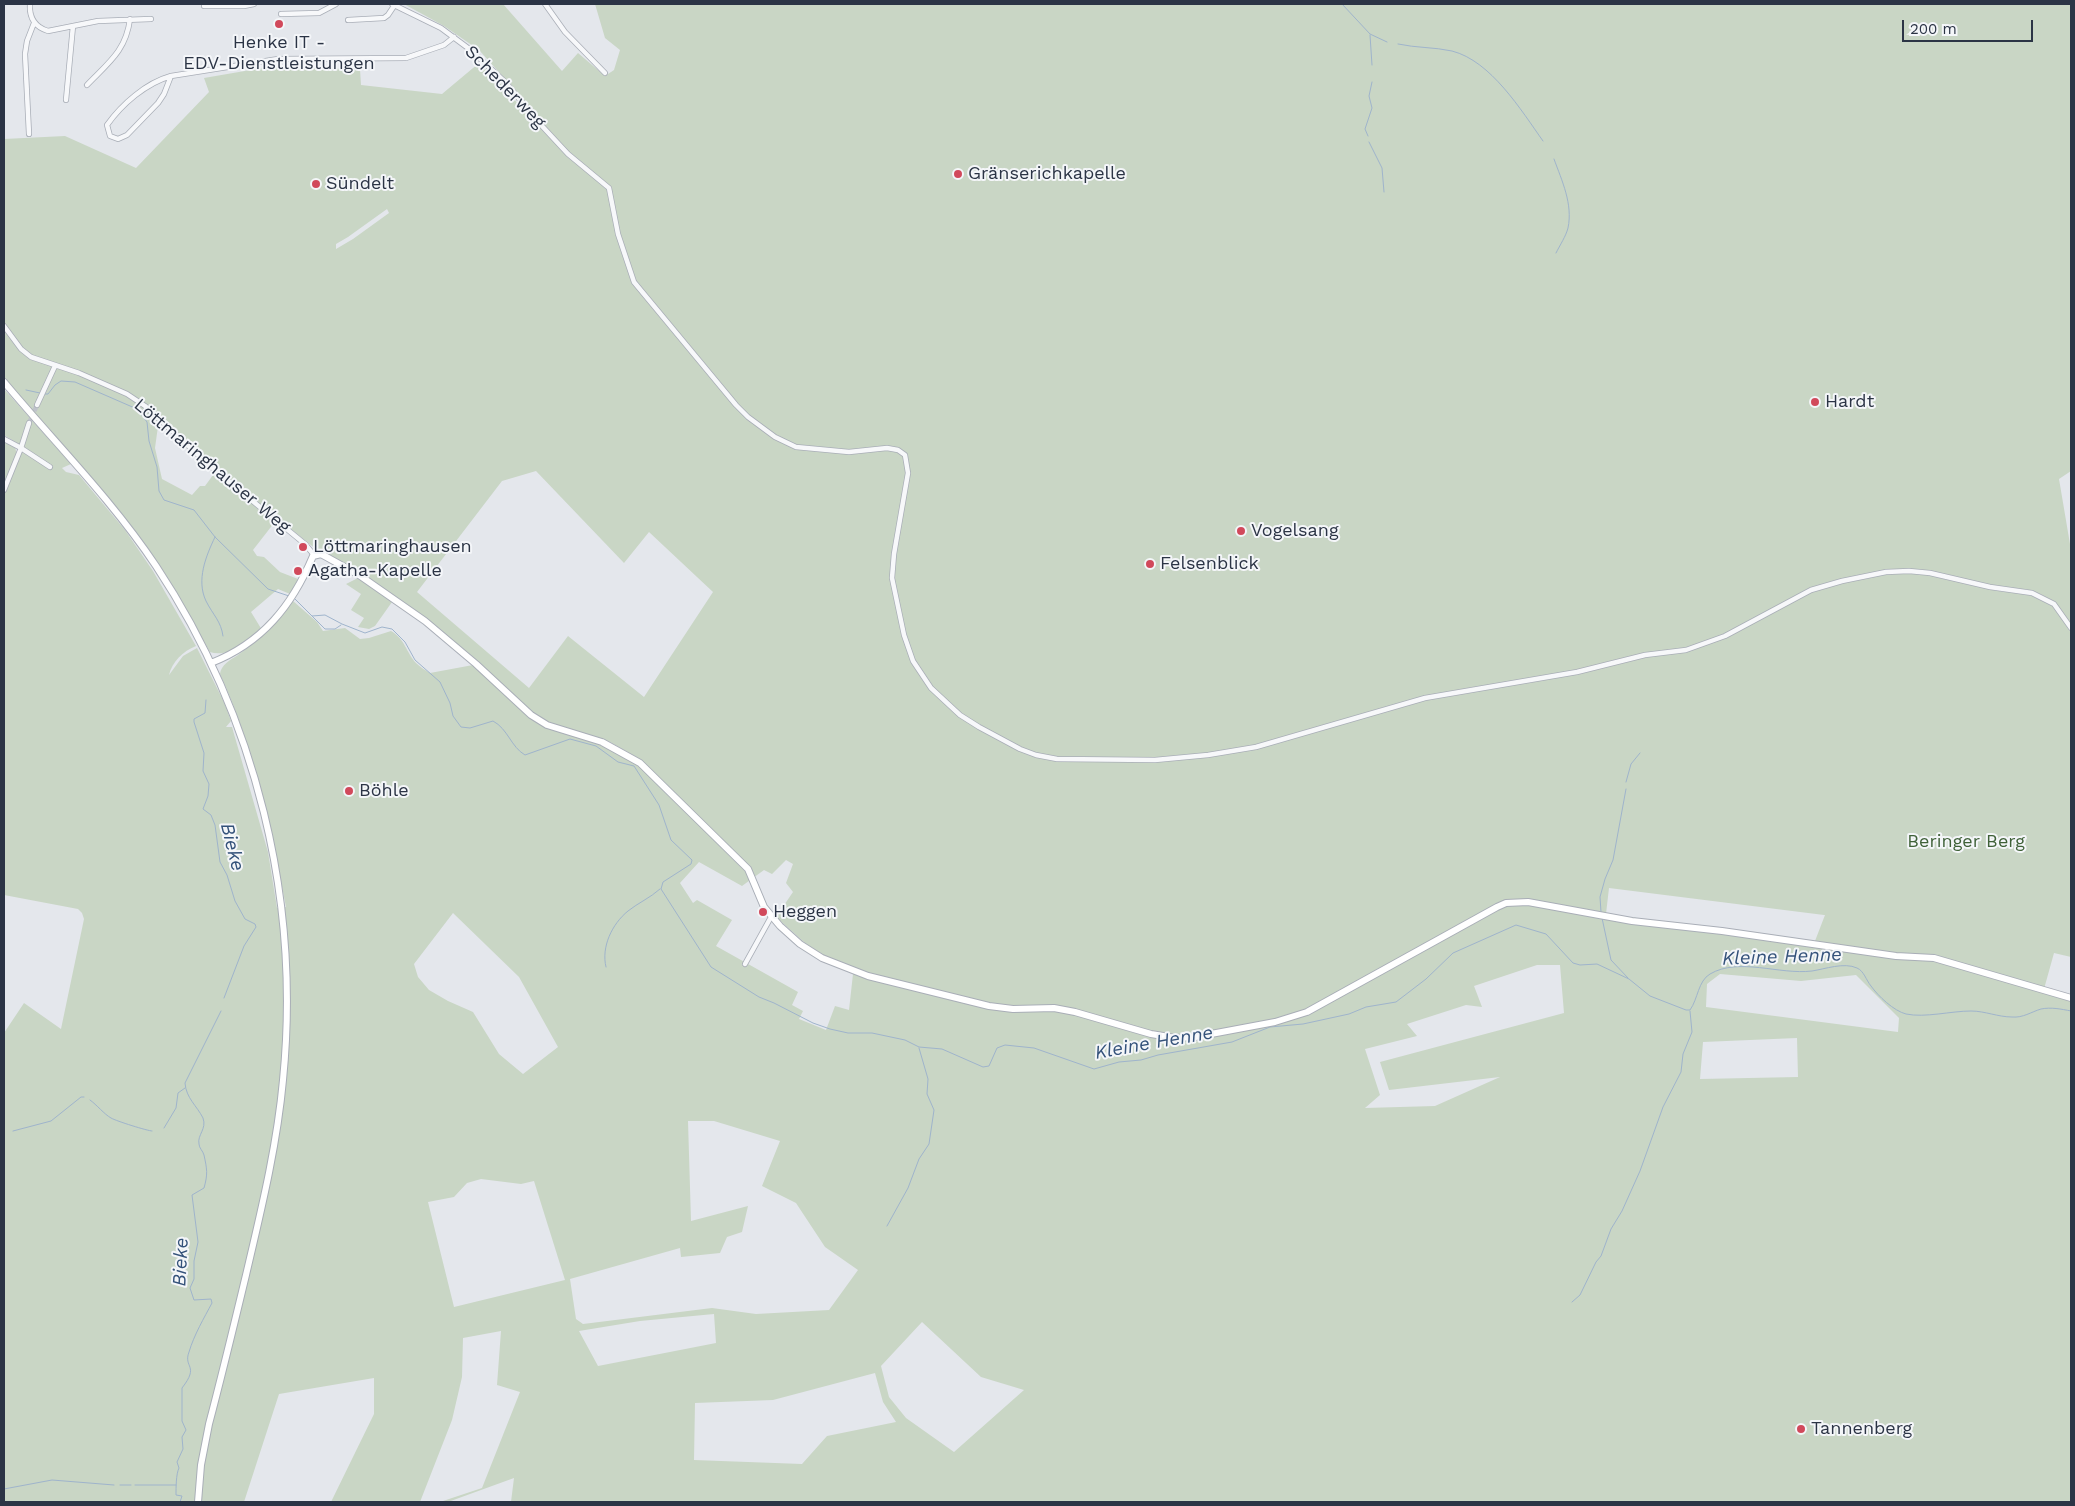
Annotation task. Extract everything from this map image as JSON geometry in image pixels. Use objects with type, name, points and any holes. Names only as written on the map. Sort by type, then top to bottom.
[{"type":"street","points":[[30,4],[30,14],[34,23],[48,31],[95,22],[151,19]]},
{"type":"street","points":[[204,6],[244,6],[254,4]]},
{"type":"street","points":[[281,14],[318,13],[336,4]]},
{"type":"street","points":[[545,4],[565,32],[605,73]]},
{"type":"street","points":[[348,20],[384,18],[393,5]]},
{"type":"street","name":"Schederweg","points":[[393,5],[454,37],[491,67],[568,154],[607,186],[611,192],[616,225],[624,256],[634,282],[741,410],[776,437],[799,448],[849,452],[887,448],[898,450],[905,455],[908,473],[892,572],[910,656],[927,682],[950,707],[979,727],[1036,755],[1070,760],[1149,760],[1208,755],[1256,747],[1426,698],[1577,672],[1645,655],[1686,650],[1724,636],[1811,590],[1842,581],[1894,571],[1939,574],[1986,586],[2032,594],[2054,604],[2071,628]]},
{"type":"street","points":[[87,85],[118,53],[128,35],[130,19]]},
{"type":"street","points":[[29,134],[25,54],[27,41],[34,23]]},
{"type":"street","points":[[66,100],[73,26]]},
{"type":"street","points":[[171,76],[162,98],[127,135],[118,139],[110,136],[107,132],[107,125],[122,109],[144,89],[161,79],[171,76],[278,59],[403,59],[444,45],[454,37]]},
{"type":"street","name":"Löttmaringhauser Weg","points":[[4,326],[26,354],[55,366],[79,373],[120,391],[146,406],[216,471],[304,544],[314,555]]},
{"type":"street","points":[[37,405],[55,366]]},
{"type":"street","points":[[4,382],[100,492],[138,541],[176,598],[211,664],[236,723],[266,818],[274,858],[282,908],[288,999],[283,1082],[275,1141],[256,1235],[209,1424],[201,1465],[198,1502]]},
{"type":"street","points":[[4,490],[29,423]]},
{"type":"street","points":[[4,439],[50,467]]},
{"type":"street","points":[[211,664],[244,647],[263,632],[276,619],[300,582],[314,555],[321,554],[359,576],[425,621],[476,664],[531,715],[547,725],[602,742],[631,756],[646,767],[748,869],[761,900],[771,917],[811,952],[868,976],[989,1006],[1013,1009],[1054,1008],[1075,1012],[1134,1030],[1180,1038],[1204,1036],[1301,1014],[1497,907],[1516,902],[1543,904],[1632,921],[1722,931],[1896,956],[1934,958],[2071,998]]},
{"type":"street","points":[[745,964],[771,917]]},
{"type":"green space","name":"Beringer Berg","points":[[404,4],[503,4],[562,71],[578,53],[605,76],[614,70],[620,50],[605,38],[595,4],[2071,4],[2071,471],[2059,479],[2071,550],[2071,626],[2058,606],[2042,595],[2028,590],[1987,585],[1968,580],[1986,588],[2038,597],[2048,602],[2055,608],[2071,632],[2071,957],[2054,953],[2044,989],[2071,998],[2071,1502],[511,1502],[514,1478],[448,1502],[440,1502],[482,1488],[520,1392],[497,1385],[501,1331],[463,1338],[462,1377],[452,1420],[420,1502],[331,1502],[374,1414],[374,1378],[279,1394],[244,1502],[4,1502],[4,1033],[24,1003],[61,1029],[84,919],[78,909],[4,895],[4,487],[7,489],[24,447],[4,435],[4,389],[71,464],[62,468],[66,472],[79,475],[125,530],[153,571],[196,646],[179,658],[169,675],[183,656],[197,648],[224,702],[231,721],[226,727],[232,727],[268,852],[277,908],[286,907],[260,788],[243,730],[220,674],[226,663],[261,637],[293,601],[317,622],[323,631],[345,628],[360,639],[391,631],[396,634],[416,663],[430,673],[473,665],[530,718],[545,727],[638,758],[610,742],[545,721],[536,716],[396,598],[317,550],[196,453],[159,419],[155,448],[162,479],[192,495],[200,486],[205,486],[216,471],[274,523],[253,550],[257,556],[264,557],[280,572],[298,579],[290,594],[278,589],[251,612],[262,630],[257,635],[231,651],[224,653],[210,652],[162,571],[79,464],[4,378],[4,139],[65,136],[136,168],[209,92],[204,78],[268,67],[360,69],[361,85],[442,94],[479,63],[504,87],[528,116],[533,110],[479,50],[444,26]],"holes":[[[387,209],[389,213],[353,239],[336,249],[336,244],[348,237]],[[536,471],[624,563],[649,532],[713,592],[644,697],[568,636],[529,688],[417,592],[502,481]],[[786,860],[793,864],[786,883],[793,892],[776,917],[805,943],[853,974],[849,1010],[835,1006],[826,1030],[799,1019],[803,1011],[792,1005],[798,992],[716,946],[732,920],[697,900],[693,903],[680,883],[699,862],[742,886],[764,870],[772,874]],[[1609,888],[1825,915],[1815,941],[1606,914]],[[453,913],[519,977],[558,1047],[523,1074],[499,1054],[473,1012],[429,990],[418,977],[414,964]],[[1537,965],[1560,965],[1564,1013],[1380,1062],[1389,1090],[1500,1077],[1435,1106],[1365,1108],[1380,1095],[1365,1049],[1417,1036],[1407,1024],[1466,1005],[1482,1007],[1474,986]],[[1720,974],[1801,981],[1856,975],[1899,1018],[1898,1032],[1706,1007],[1707,984]],[[1797,1038],[1798,1077],[1700,1079],[1703,1042]],[[688,1121],[714,1121],[780,1141],[762,1186],[796,1203],[825,1247],[858,1270],[829,1310],[756,1314],[712,1308],[583,1324],[576,1319],[570,1279],[680,1248],[681,1257],[720,1253],[727,1237],[742,1232],[748,1206],[691,1221]],[[481,1179],[521,1184],[534,1181],[565,1280],[454,1307],[428,1202],[454,1197],[467,1183]],[[714,1314],[716,1343],[598,1366],[579,1331],[640,1321]],[[922,1322],[981,1377],[1024,1390],[954,1452],[906,1418],[889,1397],[881,1366]],[[875,1373],[883,1402],[896,1422],[827,1436],[802,1464],[694,1460],[695,1403],[773,1400]]]},
{"type":"green space","points":[[4,440],[15,447],[17,455],[4,486]]},
{"type":"green space","points":[[358,578],[392,602],[375,626],[369,629],[358,627],[364,618],[351,610],[361,594],[346,584]]},
{"type":"waterway","points":[[1342,4],[1370,34],[1387,42]]},
{"type":"waterway","points":[[1370,35],[1372,65]]},
{"type":"waterway","points":[[1398,44],[1452,51],[1466,56],[1480,65],[1504,88],[1543,141]]},
{"type":"waterway","points":[[1368,136],[1365,129],[1372,108],[1369,96],[1372,82]]},
{"type":"waterway","points":[[1369,142],[1382,168],[1384,192]]},
{"type":"waterway","points":[[1554,159],[1566,193],[1569,210],[1568,228],[1556,253]]},
{"type":"waterway","name":"Kleine Henne","points":[[44,394],[48,394],[61,381],[75,382],[137,409],[147,422],[149,441],[157,467],[159,491],[164,500],[194,510],[215,537],[268,589],[289,596]]},
{"type":"waterway","name":"Kleine Henne","points":[[26,390],[40,393]]},
{"type":"waterway","name":"Bieke","points":[[215,537],[203,568],[202,585],[206,601],[219,622],[223,636]]},
{"type":"waterway","name":"Kleine Henne","points":[[295,599],[312,616],[325,615],[365,633],[382,627],[392,629],[405,642],[415,660],[440,682],[450,703],[453,716],[461,727],[470,728],[493,721],[498,724],[520,752],[525,755],[570,739],[596,746],[618,762],[634,766],[659,805],[671,840],[692,860],[691,864],[663,882],[661,889],[711,967],[759,997],[813,1023],[848,1033],[872,1033],[905,1040],[919,1047],[942,1049],[983,1067],[989,1066],[997,1048],[1005,1045],[1034,1048],[1094,1069],[1119,1062],[1141,1060],[1158,1055],[1232,1042],[1270,1027],[1303,1024],[1349,1014],[1366,1007],[1396,1002],[1426,979],[1453,953],[1516,925],[1546,934],[1573,963],[1580,965],[1597,964],[1629,979],[1650,996],[1686,1010],[1690,1010],[1706,977],[1721,969],[1746,967],[1799,972],[1835,966],[1852,966],[1863,973],[1869,984],[1882,998],[1896,1010],[1906,1014],[1921,1015],[1971,1011],[2016,1017],[2045,1008],[2071,1011]]},
{"type":"waterway","name":"Kleine Henne","points":[[312,616],[325,629],[335,629],[341,625]]},
{"type":"waterway","name":"Bieke","points":[[206,700],[205,713],[194,719],[204,753],[203,771],[209,784],[208,796],[203,809],[211,815],[215,825],[220,862],[227,875],[235,901],[245,919],[255,924],[256,927],[244,946],[224,998]]},
{"type":"waterway","points":[[1626,782],[1631,764],[1640,753]]},
{"type":"waterway","points":[[1601,912],[1600,897],[1613,860],[1626,789]]},
{"type":"waterway","points":[[606,967],[605,952],[609,936],[617,922],[628,911],[660,889]]},
{"type":"waterway","points":[[1602,918],[1611,960],[1628,978]]},
{"type":"waterway","name":"Bieke","points":[[180,1502],[182,1496],[176,1495],[179,1468],[177,1462],[183,1449],[182,1437],[186,1430],[182,1421],[182,1388],[191,1371],[188,1361],[191,1346],[212,1303],[211,1299],[194,1300],[190,1288],[194,1279],[194,1261],[198,1242],[192,1195],[204,1188],[207,1172],[199,1141],[204,1122],[190,1098],[185,1083],[221,1011]]},
{"type":"waterway","points":[[1572,1302],[1580,1295],[1596,1262],[1601,1256],[1611,1229],[1622,1211],[1640,1171],[1663,1107],[1681,1072],[1683,1054],[1692,1032],[1690,1011]]},
{"type":"waterway","points":[[887,1226],[908,1188],[919,1159],[929,1144],[934,1110],[927,1094],[928,1079],[919,1048]]},
{"type":"waterway","points":[[164,1128],[176,1108],[178,1093],[185,1088]]},
{"type":"waterway","points":[[13,1131],[51,1121],[81,1097],[84,1097]]},
{"type":"waterway","points":[[90,1100],[111,1118],[152,1131]]},
{"type":"waterway","points":[[4,1489],[52,1480],[114,1485]]},
{"type":"waterway","points":[[120,1485],[131,1485]]},
{"type":"waterway","points":[[135,1485],[176,1485]]},
{"type":"tunnel","points":[[29,423],[37,405]]},
{"type":"place","name":"Henke IT - EDV-Dienstleistungen","points":[[279,24]]},
{"type":"place","name":"Gränserichkapelle","points":[[958,174]]},
{"type":"place","name":"Sündelt","points":[[316,184]]},
{"type":"place","name":"Hardt","points":[[1815,402]]},
{"type":"place","name":"Vogelsang","points":[[1241,531]]},
{"type":"place","name":"Löttmaringhausen","points":[[303,547]]},
{"type":"place","name":"Felsenblick","points":[[1150,564]]},
{"type":"place","name":"Agatha-Kapelle","points":[[298,571]]},
{"type":"place","name":"Böhle","points":[[349,791]]},
{"type":"place","name":"Heggen","points":[[763,912]]},
{"type":"place","name":"Tannenberg","points":[[1801,1429]]}]
